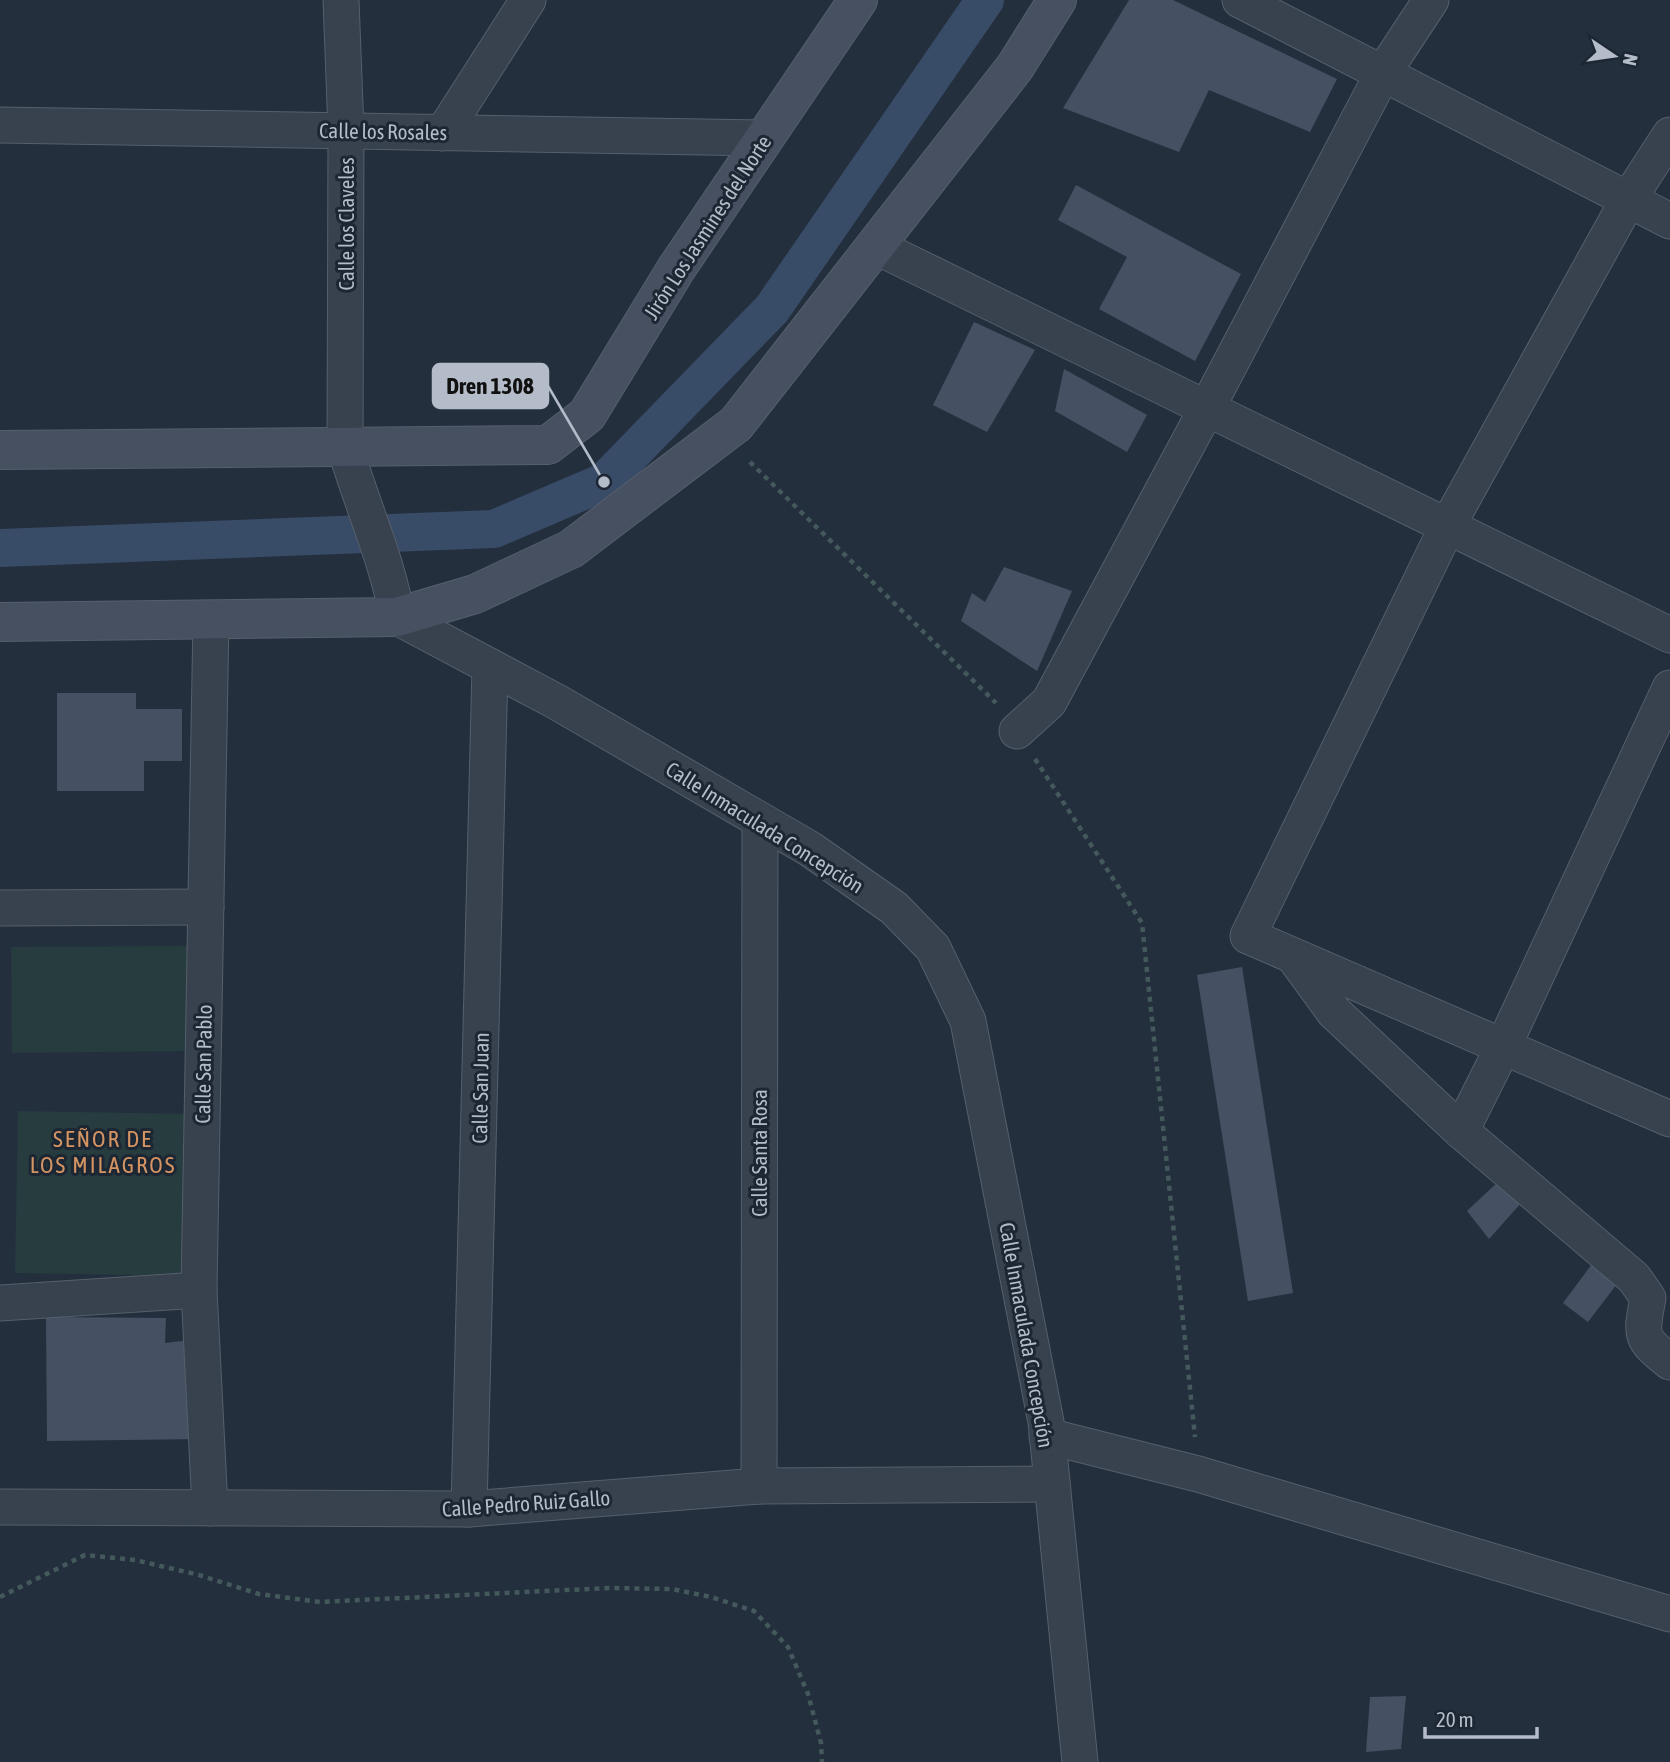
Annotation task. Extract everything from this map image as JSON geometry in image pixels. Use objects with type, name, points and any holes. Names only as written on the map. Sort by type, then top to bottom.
[{"type":"street","name":"Calle los Claveles","points":[[341,0],[346,131],[345,447],[392,586],[397,617]]},
{"type":"street","points":[[443,133],[528,0]]},
{"type":"street","name":"Jirón Los Jasmines del Norte","points":[[345,447],[548,446],[587,415],[676,270],[858,0]]},
{"type":"street","points":[[0,622],[397,617],[475,594],[571,549],[736,424],[1015,67],[1057,0]]},
{"type":"street","points":[[1240,0],[1670,221]]},
{"type":"street","points":[[1017,731],[1049,702],[1383,73],[1431,0]]},
{"type":"street","name":"Calle los Rosales","points":[[0,125],[765,138]]},
{"type":"street","points":[[1670,135],[1628,200],[1448,526],[1248,936],[1670,1119]]},
{"type":"street","points":[[875,246],[1670,635]]},
{"type":"street","points":[[0,450],[345,447]]},
{"type":"street","name":"Calle Inmaculada Concepción","points":[[397,617],[557,702],[810,849],[894,908],[933,948],[968,1021],[1046,1422],[1080,1762]]},
{"type":"street","name":"Calle San Pablo","points":[[210,1508],[199,1290],[211,619]]},
{"type":"street","name":"Calle San Juan","points":[[469,1509],[490,667]]},
{"type":"street","points":[[1461,1130],[1503,1047],[1670,688]]},
{"type":"street","name":"Calle Santa Rosa","points":[[758,1486],[760,820]]},
{"type":"street","points":[[0,908],[206,907]]},
{"type":"street","points":[[1294,957],[1334,1012],[1461,1130],[1634,1278],[1648,1298],[1642,1331],[1650,1347],[1670,1362]]},
{"type":"street","points":[[0,1303],[199,1290]]},
{"type":"street","points":[[1047,1436],[1198,1474],[1670,1614]]},
{"type":"street","name":"Calle Pedro Ruiz Gallo","points":[[0,1507],[469,1509],[758,1486],[1052,1484]]},
{"type":"path","points":[[722,434],[1002,710],[1142,923],[1198,1474]]},
{"type":"path","points":[[0,1597],[85,1555],[135,1560],[199,1575],[259,1594],[320,1602],[608,1588],[672,1589],[711,1597],[754,1611],[788,1647],[808,1694],[821,1743],[822,1762]]},
{"type":"green space","points":[[189,946],[190,1051],[12,1053],[11,947]]},
{"type":"green space","points":[[18,1111],[192,1114],[189,1276],[15,1273]]},
{"type":"building","points":[[1129,0],[1173,0],[1337,79],[1310,132],[1209,90],[1179,152],[1063,108]]},
{"type":"building","points":[[1076,185],[1241,274],[1195,361],[1099,309],[1127,257],[1058,220]]},
{"type":"building","points":[[974,322],[1035,350],[987,432],[933,405]]},
{"type":"building","points":[[1064,369],[1147,415],[1127,452],[1055,411]]},
{"type":"building","points":[[1004,567],[1072,591],[1037,671],[961,621],[972,593],[985,602]]},
{"type":"building","points":[[57,693],[136,693],[136,709],[182,709],[182,761],[144,761],[144,791],[57,791]]},
{"type":"building","points":[[1242,967],[1293,1293],[1248,1301],[1197,975]]},
{"type":"building","points":[[1501,1179],[1522,1202],[1489,1239],[1467,1211]]},
{"type":"building","points":[[1592,1264],[1617,1284],[1588,1322],[1563,1303]]},
{"type":"building","points":[[46,1317],[166,1318],[165,1343],[199,1339],[202,1439],[47,1441]]},
{"type":"building","points":[[1406,1696],[1401,1749],[1366,1752],[1370,1697]]},
{"type":"waterway","points":[[0,548],[494,529],[604,482],[772,309],[985,0]]},
{"type":"place","name":"Dren 1308","points":[[604,482]]},
{"type":"district","name":"SEÑOR DE LOS MILAGROS","points":[[103,1152]]}]
